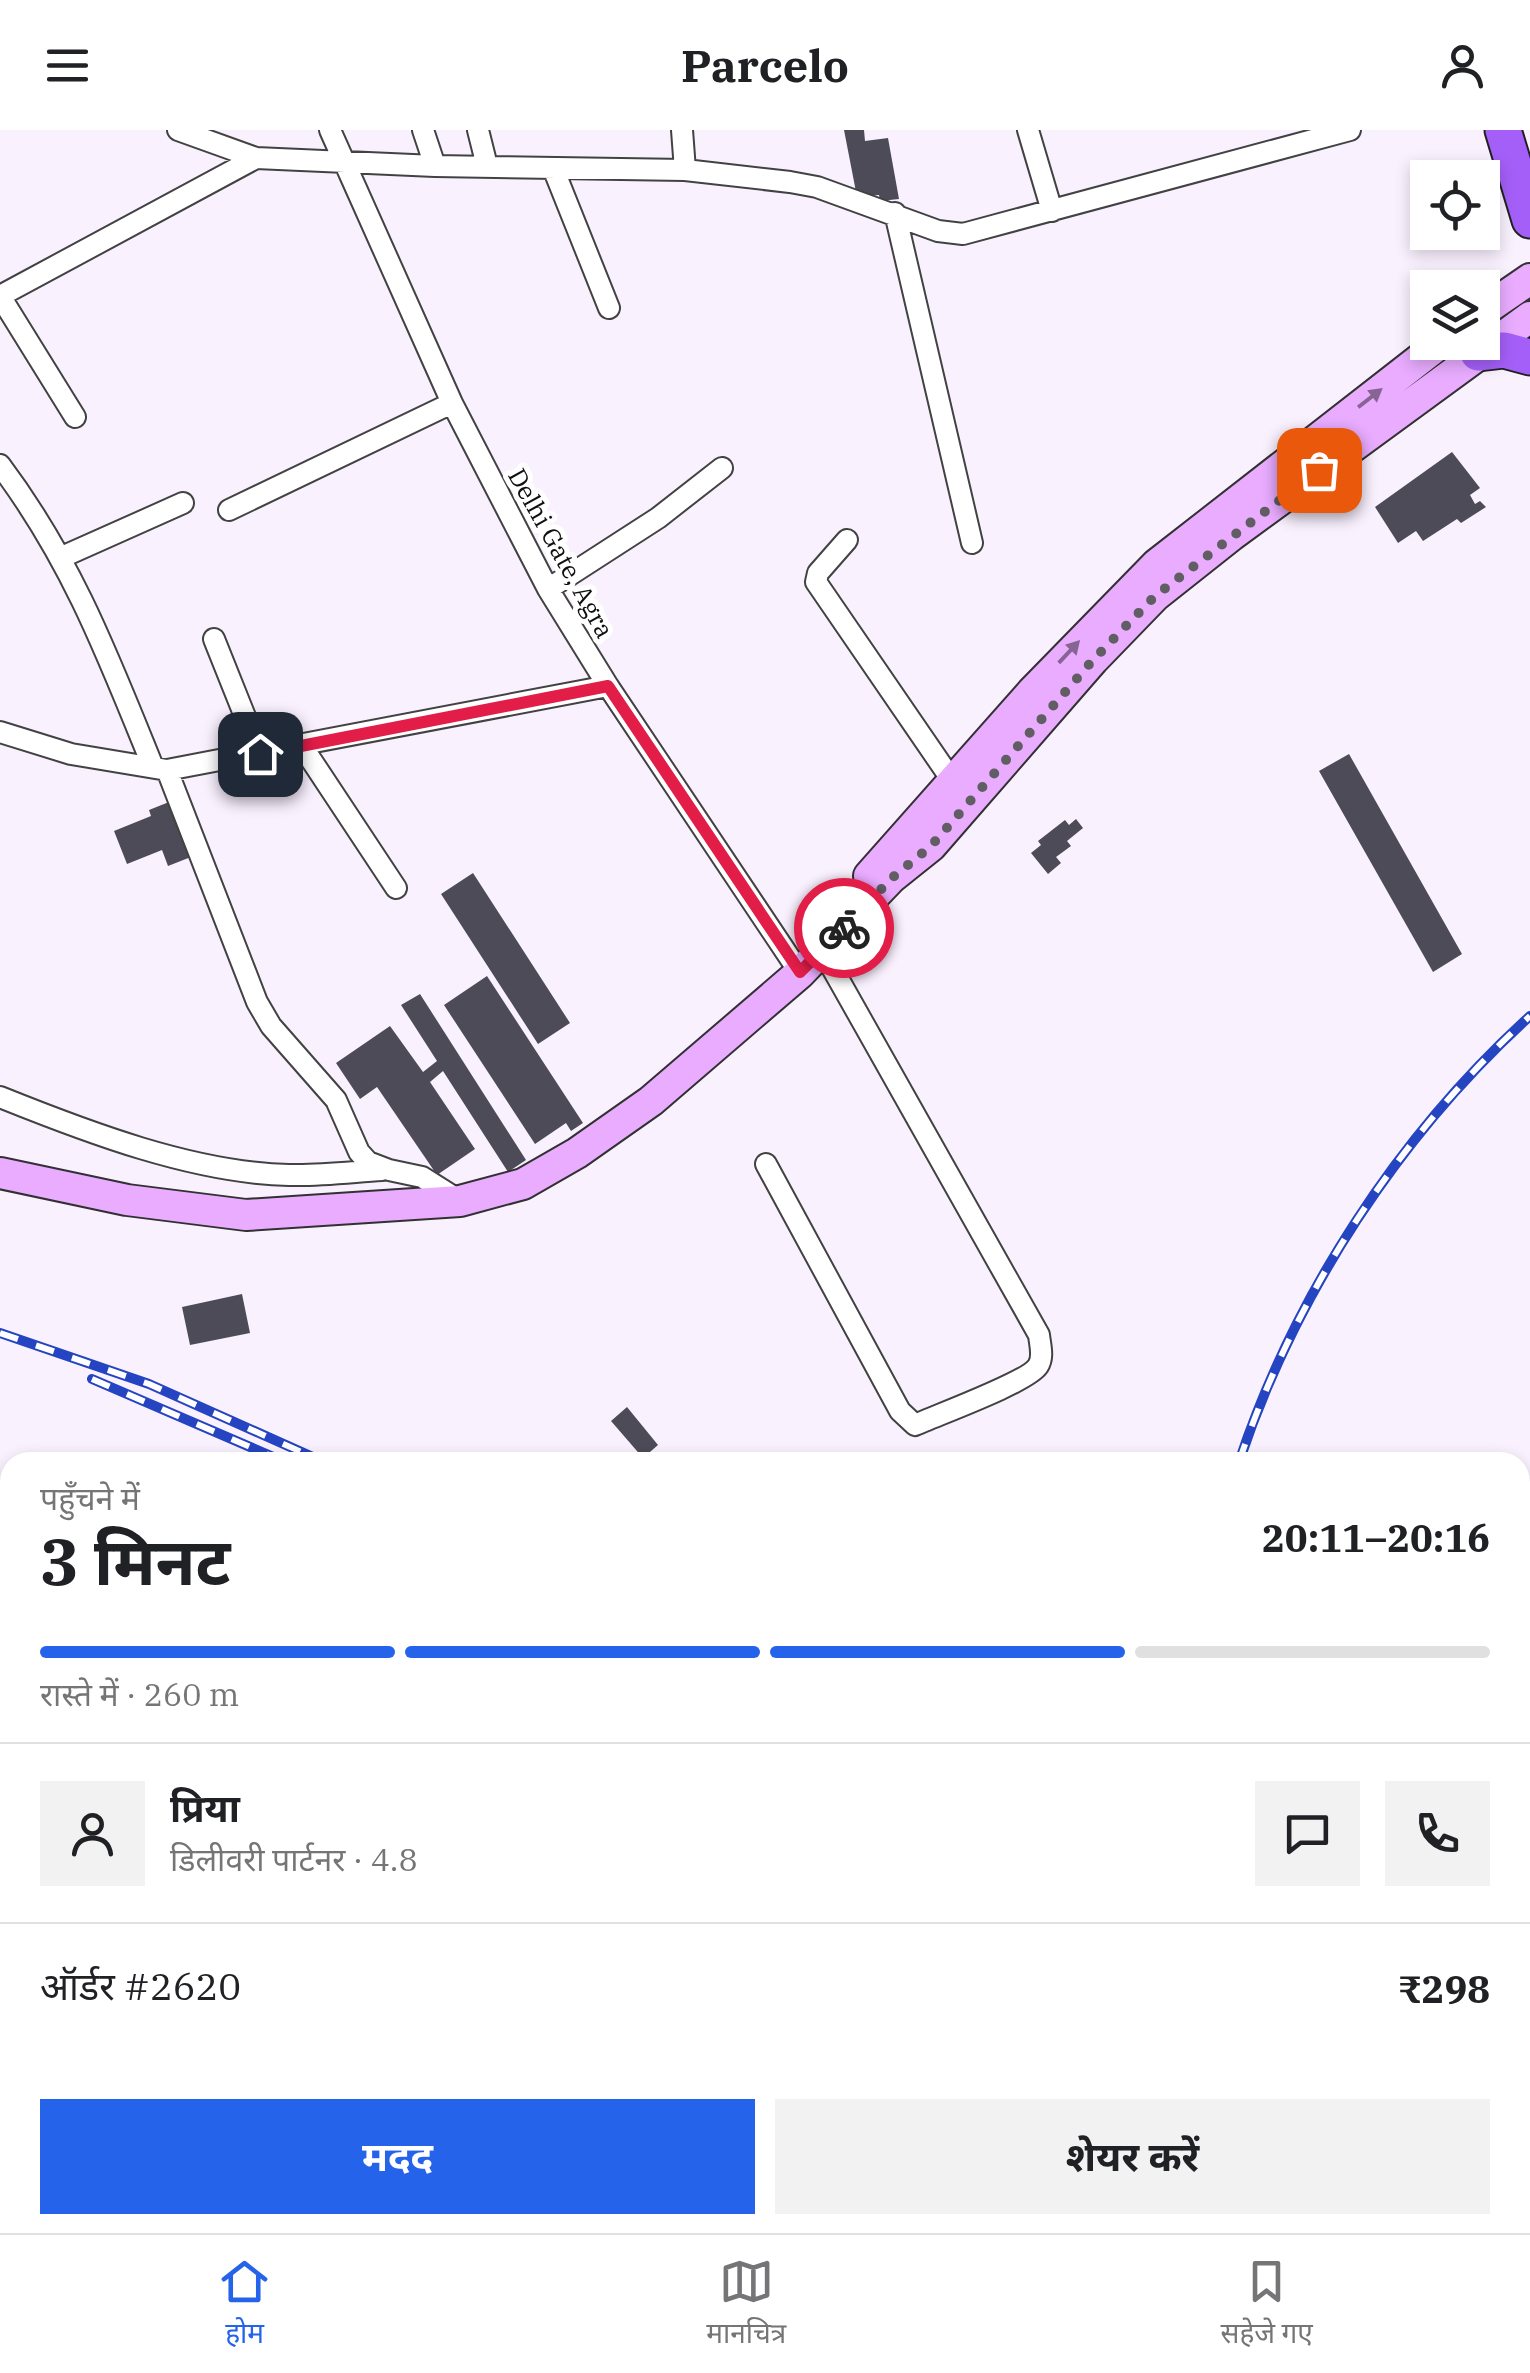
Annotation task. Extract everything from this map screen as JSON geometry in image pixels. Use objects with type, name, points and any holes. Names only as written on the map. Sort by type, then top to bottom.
[{"type":"highway","points":[[1503,130],[1530,220]]},
{"type":"highway","points":[[1500,350],[1530,358]]},
{"type":"main road","points":[[1500,300],[1530,279]]},
{"type":"main road","points":[[1500,338],[1530,317]]},
{"type":"main road","points":[[1247,508],[1421,360]]},
{"type":"main road","points":[[0,1174],[112,1198],[246,1215],[460,1200],[509,1190],[578,1154],[652,1101],[790,973],[961,793],[1028,716],[1092,628],[1158,564],[1468,360]]},
{"type":"street","points":[[178,130],[256,158],[344,164],[685,170],[816,186],[938,230],[963,234],[1350,130]]},
{"type":"street","name":"Delhi Gate, Agra","points":[[330,130],[452,403],[548,589],[790,973]]},
{"type":"street","points":[[424,130],[436,166]]},
{"type":"street","points":[[478,130],[487,166]]},
{"type":"street","points":[[682,130],[685,170]]},
{"type":"street","points":[[1028,130],[1052,211]]},
{"type":"street","points":[[75,417],[0,296],[256,158]]},
{"type":"street","points":[[552,168],[609,308]]},
{"type":"street","points":[[895,213],[972,543]]},
{"type":"street","points":[[229,510],[452,403]]},
{"type":"street","points":[[0,465],[62,557],[96,624],[264,1015],[336,1100],[359,1152],[368,1162],[422,1176],[460,1200]]},
{"type":"street","points":[[548,589],[658,518],[722,468]]},
{"type":"street","points":[[62,557],[183,503]]},
{"type":"street","points":[[848,540],[818,573],[816,582],[961,793]]},
{"type":"street","points":[[214,639],[260,754]]},
{"type":"street","points":[[0,732],[71,754],[160,768],[260,754],[608,686]]},
{"type":"street","points":[[302,746],[396,888]]},
{"type":"street","points":[[766,1164],[900,1411],[910,1422],[915,1425],[1005,1386],[1039,1366],[1042,1353],[1038,1335],[818,942]]},
{"type":"street","points":[[0,1096],[88,1132],[192,1162],[287,1175],[389,1170]]},
{"type":"building","points":[[844,130],[864,130],[865,141],[888,138],[899,199],[880,201],[879,195],[857,197]]},
{"type":"building","points":[[1452,452],[1480,488],[1470,495],[1475,504],[1480,501],[1486,507],[1461,523],[1457,519],[1423,541],[1416,531],[1398,543],[1375,507]]},
{"type":"building","points":[[1349,754],[1462,954],[1433,972],[1319,771]]},
{"type":"building","points":[[174,800],[196,855],[168,866],[162,850],[127,864],[114,831],[151,816],[149,810]]},
{"type":"building","points":[[1076,819],[1083,828],[1067,841],[1071,846],[1056,857],[1061,863],[1048,874],[1031,853],[1041,845],[1038,841],[1065,820],[1069,825]]},
{"type":"building","points":[[473,873],[570,1023],[538,1044],[441,894]]},
{"type":"building","points":[[487,976],[583,1123],[571,1131],[566,1123],[535,1144],[444,1005]]},
{"type":"building","points":[[420,994],[526,1160],[508,1172],[443,1071],[430,1082],[475,1149],[437,1175],[377,1087],[360,1099],[336,1063],[390,1026],[423,1072],[437,1061],[401,1005]]},
{"type":"building","points":[[242,1294],[250,1333],[190,1345],[182,1307]]},
{"type":"building","points":[[627,1407],[658,1445],[650,1452],[638,1452],[611,1421]]},
{"type":"railway","points":[[1243,1452],[1290,1338],[1356,1221],[1437,1112],[1530,1016]]},
{"type":"railway","points":[[0,1333],[149,1384],[302,1452]]},
{"type":"railway","points":[[92,1379],[262,1452]]},
{"type":"way so far","points":[[844,928],[892,878],[931,846],[1093,660],[1155,596],[1319,470]]},
{"type":"route","points":[[260,754],[608,686],[800,972],[844,928]]}]
